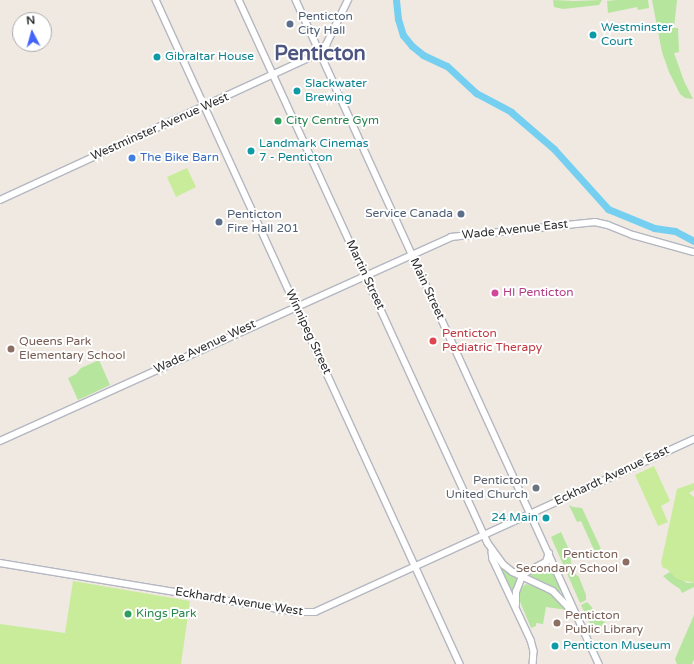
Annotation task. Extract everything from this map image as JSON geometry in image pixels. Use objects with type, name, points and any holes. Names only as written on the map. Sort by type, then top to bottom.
[{"type":"main road","name":"Winnipeg Street","points":[[156,0],[460,664]]},
{"type":"main road","name":"Martin Street","points":[[239,0],[492,550],[504,565],[558,594],[577,616]]},
{"type":"main road","name":"Main Street","points":[[296,0],[599,664]]},
{"type":"main road","points":[[319,52],[328,42],[348,0]]},
{"type":"main road","points":[[315,41],[321,44],[328,42]]},
{"type":"main road","name":"Westminster Avenue West","points":[[0,200],[273,75],[319,52]]},
{"type":"main road","name":"Wade Avenue East","points":[[411,254],[451,236],[595,222],[694,252]]},
{"type":"main road","name":"Wade Avenue West","points":[[0,441],[411,254]]},
{"type":"main road","name":"Eckhardt Avenue East","points":[[530,514],[694,439]]},
{"type":"main road","name":"Eckhardt Avenue West","points":[[0,563],[304,612],[326,608],[530,514]]},
{"type":"main road","name":"Martin Street","points":[[492,550],[493,559],[534,646],[532,664]]},
{"type":"main road","points":[[516,605],[516,592],[522,576],[546,562],[549,553]]},
{"type":"green space","points":[[553,0],[602,0],[599,5],[563,9],[554,7]]},
{"type":"green space","points":[[648,0],[649,8],[638,10],[637,7],[608,13],[607,1]]},
{"type":"green space","points":[[652,0],[677,0],[674,28],[678,28],[679,52],[674,53],[684,81],[693,99],[685,98],[680,94],[669,72],[662,52]]},
{"type":"green space","points":[[187,168],[196,187],[176,197],[167,177]]},
{"type":"green space","points":[[99,360],[110,385],[78,400],[68,378],[76,374],[81,368]]},
{"type":"green space","points":[[654,466],[670,501],[661,506],[668,522],[658,526],[635,475]]},
{"type":"green space","points":[[694,483],[694,490],[689,493],[694,497],[694,583],[677,579],[667,569],[663,568],[661,563],[677,489]]},
{"type":"green space","points":[[569,505],[582,508],[601,549],[595,552],[581,521],[577,522]]},
{"type":"green space","points":[[561,532],[570,552],[572,571],[579,577],[586,595],[586,600],[580,603],[551,537]]},
{"type":"green space","points":[[497,561],[505,569],[518,577],[519,580],[514,598]]},
{"type":"green space","points":[[548,561],[562,588],[560,593],[547,584],[526,576]]},
{"type":"green space","points":[[670,572],[687,583],[694,583],[694,587],[682,593],[680,589],[663,576]]},
{"type":"green space","name":"Kings Park","points":[[73,581],[190,601],[181,664],[0,664],[0,624],[65,633]]},
{"type":"green space","points":[[526,584],[535,586],[553,594],[567,610],[546,607],[543,624],[536,623],[536,626],[531,628],[518,597],[521,588]]},
{"type":"green space","points":[[587,602],[596,615],[607,624],[593,630],[581,605]]},
{"type":"green space","points":[[694,615],[694,659],[692,664],[677,664],[675,659]]},
{"type":"waterway","points":[[396,0],[398,19],[403,35],[412,46],[423,55],[447,66],[476,93],[511,112],[554,149],[608,209],[654,228],[675,231],[694,241]]},
{"type":"place","name":"Penticton City Hall","points":[[290,24]]},
{"type":"place","name":"Westminster Court","points":[[593,35]]},
{"type":"place","name":"Gibraltar House","points":[[157,57]]},
{"type":"place","name":"Slackwater Brewing","points":[[297,91]]},
{"type":"place","name":"City Centre Gym","points":[[278,121]]},
{"type":"place","name":"Landmark Cinemas 7 - Penticton","points":[[251,151]]},
{"type":"place","name":"The Bike Barn","points":[[132,158]]},
{"type":"place","name":"Service Canada","points":[[461,214]]},
{"type":"place","name":"Penticton Fire Hall 201","points":[[219,222]]},
{"type":"place","name":"HI Penticton","points":[[495,293]]},
{"type":"place","name":"Penticton Pediatric Therapy","points":[[433,341]]},
{"type":"place","name":"Queens Park Elementary School","points":[[11,349]]},
{"type":"place","name":"Penticton United Church","points":[[536,488]]},
{"type":"place","name":"24 Main","points":[[546,518]]},
{"type":"place","name":"Penticton Secondary School","points":[[626,562]]},
{"type":"place","name":"Kings Park","points":[[128,614]]},
{"type":"place","name":"Penticton Public Library","points":[[557,623]]},
{"type":"place","name":"Penticton Museum","points":[[555,646]]},
{"type":"district","name":"Penticton","points":[[320,54]]}]
